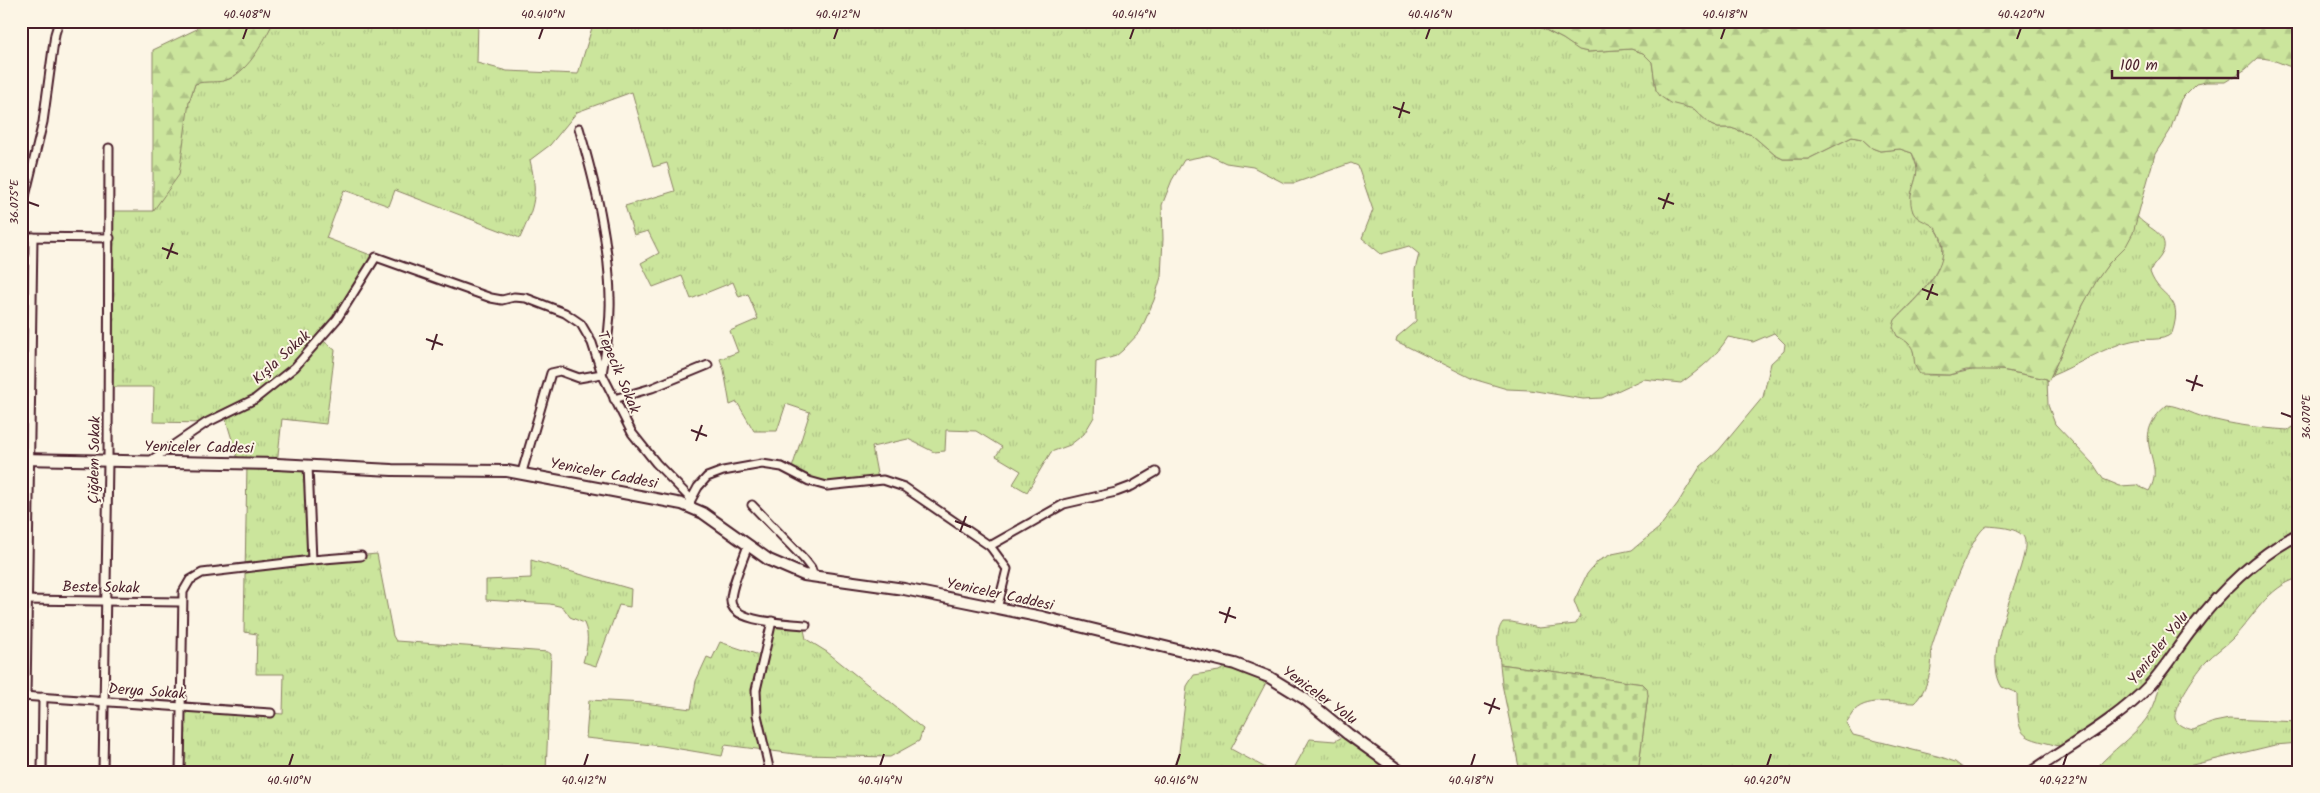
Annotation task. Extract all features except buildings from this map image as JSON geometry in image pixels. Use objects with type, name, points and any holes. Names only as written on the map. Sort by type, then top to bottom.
[{"type":"street","points":[[21,213],[43,122],[55,34],[59,21]]},
{"type":"street","points":[[522,472],[551,373],[560,371],[579,378],[602,374],[608,338],[610,299],[608,267],[597,194],[579,128]]},
{"type":"street","name":"Çiğdem Sokak","points":[[103,772],[108,461],[109,148]]},
{"type":"street","points":[[21,237],[110,238]]},
{"type":"street","points":[[24,696],[26,460],[33,237]]},
{"type":"street","name":"Tepecik Sokak","points":[[376,257],[491,298],[502,300],[514,296],[526,298],[575,318],[588,333],[602,374],[632,433],[642,448],[691,504]]},
{"type":"street","name":"Kışla Sokak","points":[[149,461],[206,423],[255,399],[295,367],[337,320],[376,257]]},
{"type":"street","points":[[614,399],[652,388],[708,364]]},
{"type":"street","name":"Yeniceler Caddesi","points":[[26,460],[149,461],[522,472],[691,504],[781,566],[814,577],[904,588],[1042,617],[1155,645]]},
{"type":"street","points":[[691,504],[698,487],[707,476],[762,464],[782,467],[809,481],[827,486],[883,480],[904,487],[990,546],[1007,569],[997,609]]},
{"type":"street","points":[[308,466],[312,560]]},
{"type":"street","points":[[990,546],[1064,504],[1116,492],[1132,486],[1156,472]]},
{"type":"street","points":[[752,505],[804,559],[811,568],[814,577]]},
{"type":"street","name":"Yeniceler Yolu","points":[[2032,772],[2136,700],[2160,673],[2193,628],[2233,581],[2265,554],[2299,534]]},
{"type":"street","points":[[748,545],[731,598],[732,608],[746,618],[806,625]]},
{"type":"street","points":[[180,772],[181,602],[183,592],[190,580],[202,573],[361,556]]},
{"type":"street","name":"Beste Sokak","points":[[24,600],[181,602]]},
{"type":"street","points":[[770,772],[757,713],[756,690],[772,621]]},
{"type":"street","name":"Yeniceler Yolu","points":[[1155,645],[1235,664],[1279,683],[1305,699],[1348,734],[1401,772]]},
{"type":"street","name":"Derya Sokak","points":[[24,696],[272,713]]},
{"type":"street","points":[[42,772],[43,697]]},
{"type":"green space","points":[[194,21],[274,21],[256,54],[237,74],[229,79],[217,82],[195,84],[189,102],[179,175],[153,211],[153,50],[197,29]]},
{"type":"green space","points":[[274,21],[478,21],[477,63],[507,71],[578,74],[594,21],[1528,21],[1580,50],[1588,52],[1631,49],[1643,53],[1652,62],[1656,90],[1694,109],[1711,125],[1718,128],[1731,128],[1752,135],[1775,155],[1783,159],[1808,159],[1852,137],[1862,139],[1872,148],[1880,151],[1900,149],[1912,153],[1918,170],[1911,196],[1913,212],[1935,228],[1942,241],[1943,253],[1939,266],[1932,278],[1895,320],[1897,336],[1909,343],[1913,349],[1915,363],[1928,375],[1949,375],[1976,369],[2001,370],[2047,379],[2048,405],[2055,424],[2094,465],[2103,479],[2120,486],[2136,485],[2149,491],[2154,480],[2154,469],[2148,439],[2150,429],[2155,417],[2167,405],[2214,420],[2256,427],[2288,430],[2299,422],[2299,578],[2288,582],[2270,595],[2232,639],[2206,662],[2182,697],[2175,712],[2175,718],[2180,725],[2193,730],[2214,722],[2229,719],[2299,722],[2299,743],[2275,745],[2176,769],[2171,772],[2093,772],[2146,719],[2153,707],[2158,692],[2160,674],[2149,687],[2066,748],[2039,741],[2025,734],[2021,729],[2019,721],[2017,693],[2002,687],[1996,670],[2001,626],[2022,562],[2025,546],[2023,536],[2020,533],[2006,528],[1987,526],[1980,532],[1972,545],[1955,582],[1931,649],[1929,678],[1919,698],[1914,703],[1868,703],[1855,710],[1846,723],[1853,735],[1941,757],[1955,762],[1964,769],[1963,772],[1638,772],[1648,695],[1643,684],[1500,664],[1498,642],[1500,626],[1503,622],[1539,628],[1576,624],[1580,616],[1574,601],[1587,574],[1598,561],[1612,554],[1632,550],[1659,528],[1678,503],[1700,467],[1719,450],[1763,397],[1771,363],[1784,351],[1785,344],[1774,333],[1753,342],[1728,337],[1713,357],[1681,383],[1643,379],[1602,398],[1583,399],[1530,390],[1507,389],[1473,379],[1396,341],[1397,337],[1416,321],[1415,270],[1419,254],[1409,246],[1381,254],[1362,238],[1373,210],[1358,166],[1351,163],[1295,183],[1284,183],[1253,167],[1226,163],[1209,155],[1184,160],[1172,180],[1162,205],[1161,277],[1154,300],[1140,332],[1116,356],[1096,362],[1094,417],[1084,434],[1070,445],[1051,452],[1027,492],[1013,484],[1021,471],[996,456],[1002,447],[976,431],[946,430],[945,451],[934,452],[908,439],[872,447],[878,479],[833,487],[791,471],[810,412],[786,404],[777,431],[754,431],[737,402],[730,405],[724,370],[720,359],[738,352],[730,331],[758,319],[748,294],[739,297],[733,282],[691,299],[682,276],[653,287],[641,263],[659,253],[648,231],[634,235],[625,206],[675,191],[667,163],[653,167],[632,92],[577,112],[550,145],[530,160],[534,182],[534,200],[520,238],[395,190],[389,206],[344,190],[326,238],[376,257],[321,339],[335,350],[326,424],[282,419],[277,464],[308,466],[312,560],[377,554],[393,636],[396,641],[548,652],[551,654],[546,772],[180,772],[181,707],[283,714],[284,674],[256,674],[257,634],[244,632],[247,464],[239,463],[224,413],[206,423],[153,422],[154,387],[108,387],[110,211],[153,211],[195,84],[222,81],[233,77],[247,64]]},
{"type":"green space","points":[[1528,21],[2299,21],[2299,69],[2269,59],[2258,58],[2246,69],[2225,82],[2196,84],[2181,99],[2170,131],[2155,154],[2133,233],[2126,246],[2109,263],[2097,280],[2083,305],[2048,382],[2047,379],[2002,370],[1966,370],[1949,375],[1920,374],[1916,369],[1913,350],[1910,345],[1897,336],[1893,327],[1895,320],[1932,280],[1939,268],[1943,255],[1942,243],[1937,230],[1918,218],[1913,212],[1911,196],[1917,169],[1912,153],[1900,149],[1880,151],[1872,148],[1862,139],[1852,137],[1808,159],[1783,159],[1775,155],[1752,135],[1731,128],[1718,128],[1711,125],[1694,109],[1670,103],[1660,96],[1656,90],[1652,62],[1643,53],[1631,49],[1588,52],[1579,50],[1563,39]]},
{"type":"green space","points":[[2137,216],[2156,231],[2163,240],[2163,252],[2150,272],[2159,288],[2170,298],[2173,304],[2175,320],[2172,333],[2163,338],[2136,340],[2121,344],[2051,376],[2090,292],[2130,235]]},
{"type":"green space","points":[[531,560],[631,589],[630,607],[619,605],[596,666],[583,662],[587,647],[584,623],[570,617],[563,607],[550,604],[486,600],[486,580],[531,578]]},
{"type":"green space","points":[[772,621],[803,625],[806,639],[827,652],[923,729],[919,741],[890,757],[803,755],[725,745],[722,756],[662,746],[586,738],[589,700],[644,703],[691,709],[696,681],[707,657],[712,659],[720,642],[762,656]]},
{"type":"green space","points":[[1231,663],[1269,677],[1231,749],[1273,772],[1172,772],[1179,752],[1187,686],[1194,675],[1219,671]]},
{"type":"green space","points":[[1500,664],[1643,684],[1647,688],[1648,695],[1638,772],[1520,772],[1502,684]]},
{"type":"green space","points":[[1348,734],[1401,772],[1292,772],[1310,739],[1335,741]]}]
